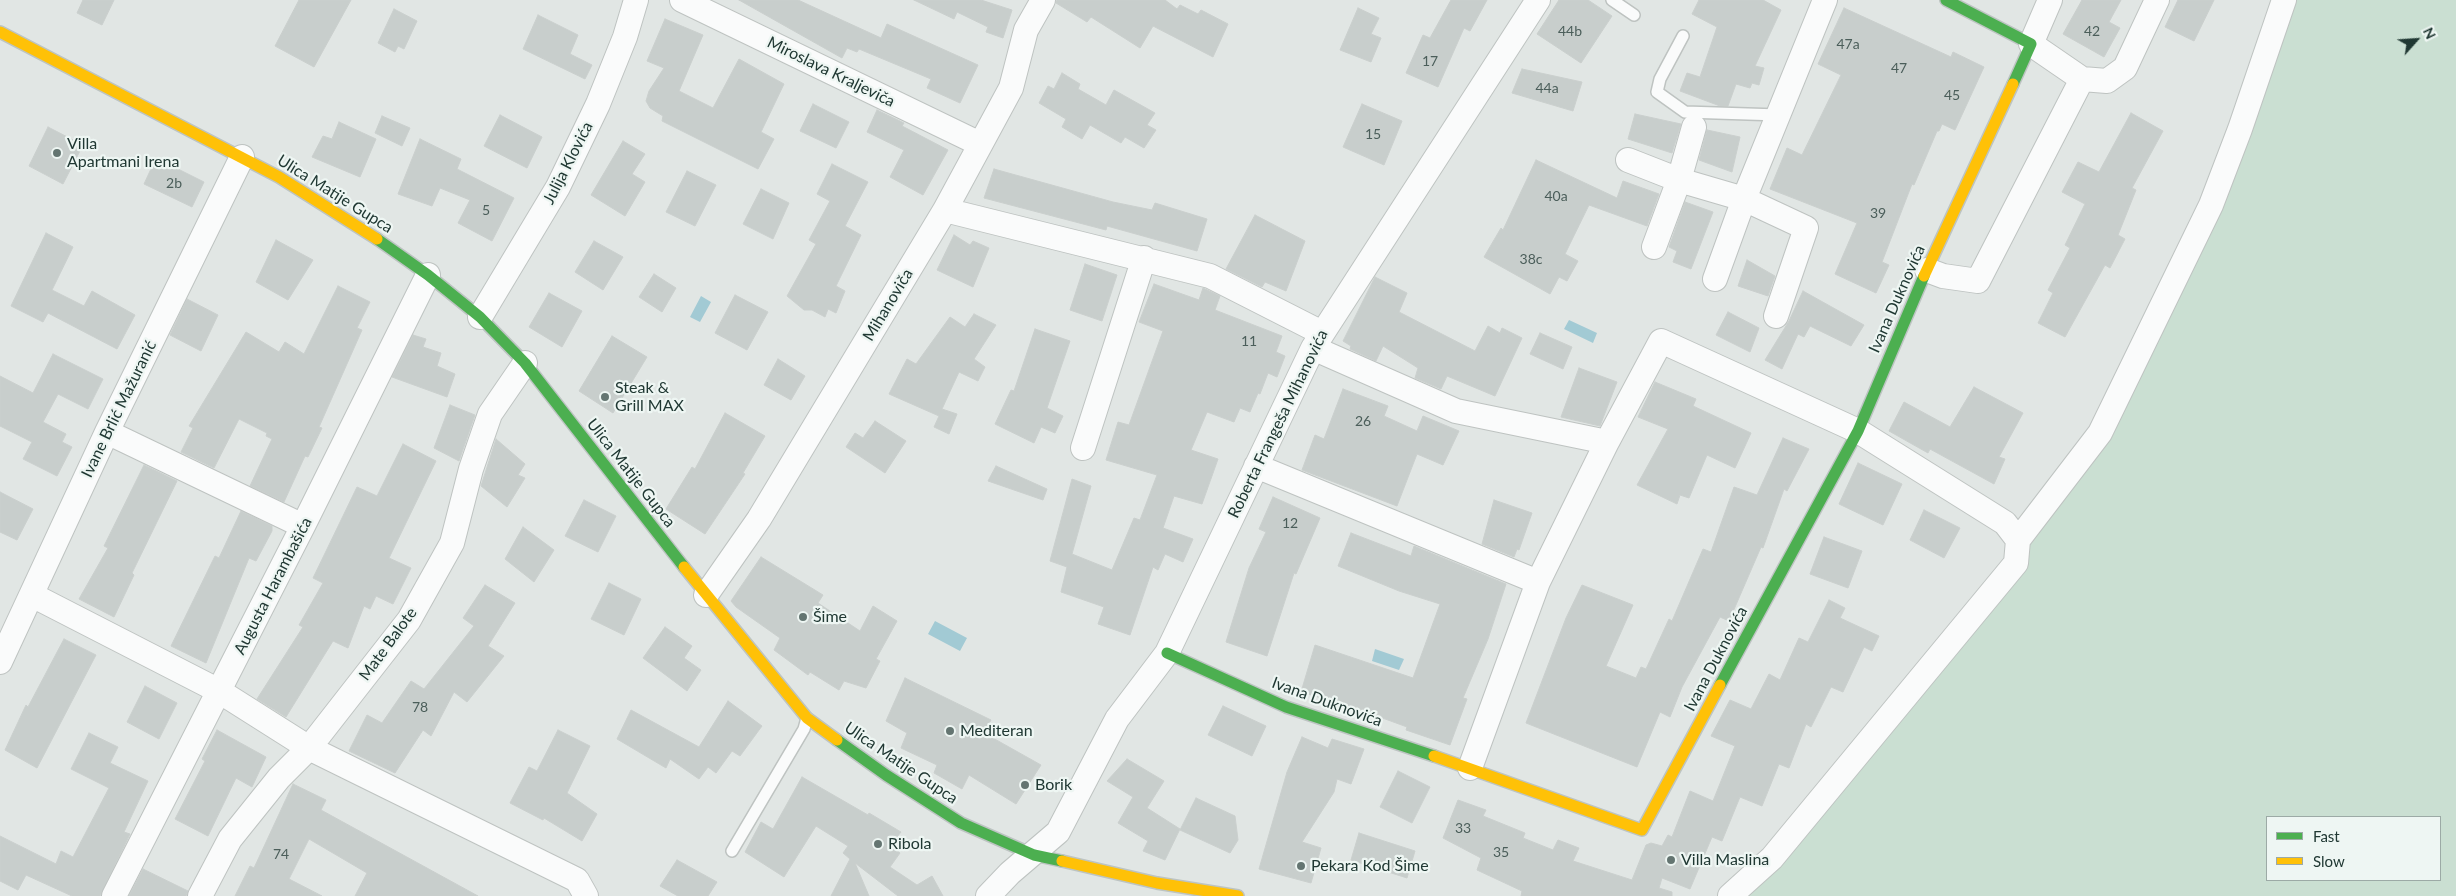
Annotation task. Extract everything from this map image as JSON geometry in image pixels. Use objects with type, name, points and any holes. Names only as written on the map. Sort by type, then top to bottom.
[{"type":"street","name":"Julija Klovića","points":[[480,317],[558,187],[598,104],[636,0]]},
{"type":"street","name":"Miroslava Kraljeviča","points":[[682,0],[980,144]]},
{"type":"street","name":"Mihanoviča","points":[[706,596],[763,511],[945,210],[1011,88],[1026,30],[1043,0]]},
{"type":"street","name":"Roberta Frangeša Mihanovića","points":[[988,896],[1010,873],[1034,855],[1058,832],[1117,719],[1167,653],[1318,340],[1538,0]]},
{"type":"street","points":[[1715,279],[1744,200],[1825,0]]},
{"type":"street","points":[[1946,0],[2031,44],[2082,79],[2107,81],[2125,68],[2157,0]]},
{"type":"street","points":[[2031,44],[2050,0]]},
{"type":"street","points":[[1730,896],[1772,858],[2016,563],[2018,540],[2103,425],[2211,205],[2284,0]]},
{"type":"street","name":"Ulica Matije Gupca","points":[[0,32],[242,157],[357,224],[428,275],[480,317],[526,363],[706,596],[807,718],[886,775],[961,823],[1034,855],[1157,883],[1238,896]]},
{"type":"street","name":"Ivana Duknovića","points":[[1167,653],[1286,706],[1470,768],[1642,830],[1858,431],[1927,270],[2031,44]]},
{"type":"street","points":[[1927,270],[1943,276],[1978,281],[2082,79]]},
{"type":"street","points":[[1654,247],[1679,180],[1694,127]]},
{"type":"street","name":"Ivane Brlić Mažuranić","points":[[0,662],[107,432],[242,157]]},
{"type":"street","points":[[1628,160],[1679,180],[1744,200],[1806,228],[1776,316]]},
{"type":"street","points":[[945,210],[1144,258],[1210,276],[1318,340],[1456,411],[1607,442]]},
{"type":"street","points":[[1083,448],[1144,258]]},
{"type":"street","name":"Augusta Harambašića","points":[[114,896],[303,526],[428,275]]},
{"type":"street","points":[[1470,768],[1538,582],[1607,442],[1661,341],[1858,431],[2005,523],[2018,540]]},
{"type":"street","name":"Mate Balote","points":[[200,896],[230,839],[279,778],[309,748],[409,620],[452,543],[470,469],[490,414],[526,363]]},
{"type":"street","points":[[107,432],[303,526]]},
{"type":"street","points":[[1256,466],[1538,582]]},
{"type":"street","points":[[32,595],[219,691],[309,748],[577,880],[586,896]]},
{"type":"lane","points":[[1612,0],[1634,15]]},
{"type":"lane","points":[[1683,36],[1660,79],[1657,92],[1685,112],[1779,115]]},
{"type":"lane","points":[[732,852],[804,728],[807,718]]},
{"type":"green space","points":[[2284,0],[2456,0],[2456,896],[1730,896],[1968,622],[2100,433],[2157,317]]},
{"type":"water","points":[[701,296],[711,302],[700,322],[690,317]]},
{"type":"water","points":[[1569,320],[1597,333],[1593,343],[1564,329]]},
{"type":"water","points":[[935,621],[967,638],[960,651],[928,634]]},
{"type":"water","points":[[1375,649],[1404,659],[1399,670],[1372,661]]},
{"type":"building","points":[[83,0],[114,0],[102,25],[77,13]]},
{"type":"building","points":[[299,0],[351,0],[314,67],[275,46]]},
{"type":"building","points":[[739,0],[798,0],[881,38],[887,24],[978,65],[960,103],[927,88],[931,79],[859,49],[857,52],[847,48],[842,58]]},
{"type":"building","points":[[914,0],[981,0],[1012,10],[1003,38],[986,32],[988,27],[957,12],[954,19]]},
{"type":"building","points":[[1057,0],[1165,0],[1177,9],[1180,5],[1198,14],[1201,10],[1228,24],[1213,57],[1153,26],[1140,48],[1091,17],[1087,22],[1056,3]]},
{"type":"building","points":[[1451,0],[1487,0],[1470,31],[1464,28],[1438,87],[1406,73],[1423,35],[1430,38]]},
{"type":"building","points":[[1559,0],[1588,0],[1612,16],[1581,63],[1537,34]]},
{"type":"building","points":[[1699,0],[1763,0],[1781,10],[1755,66],[1764,68],[1759,85],[1752,83],[1750,88],[1736,84],[1728,106],[1720,106],[1680,91],[1687,73],[1700,77],[1717,27],[1692,14]]},
{"type":"building","points":[[2082,0],[2121,0],[2109,22],[2120,28],[2104,57],[2063,34]]},
{"type":"building","points":[[2178,0],[2214,0],[2194,41],[2165,27]]},
{"type":"building","points":[[1358,8],[1379,18],[1371,34],[1381,38],[1371,62],[1340,50]]},
{"type":"building","points":[[1844,8],[1951,57],[1953,52],[1984,67],[1955,130],[1942,124],[1939,131],[1937,131],[1914,185],[1912,184],[1882,262],[1889,265],[1876,293],[1835,274],[1857,223],[1770,189],[1787,148],[1802,155],[1841,75],[1818,64]]},
{"type":"building","points":[[394,9],[417,21],[404,49],[398,46],[395,52],[378,43]]},
{"type":"building","points":[[538,15],[578,35],[570,54],[592,65],[585,79],[523,49]]},
{"type":"building","points":[[665,19],[703,35],[679,91],[713,108],[739,59],[784,84],[761,132],[774,139],[758,169],[662,121],[663,116],[650,108],[646,101],[649,91],[664,68],[647,61]]},
{"type":"building","points":[[1522,69],[1582,82],[1573,111],[1512,93]]},
{"type":"building","points":[[1062,73],[1080,84],[1078,89],[1106,105],[1114,90],[1155,113],[1147,125],[1156,130],[1144,148],[1125,137],[1121,143],[1090,125],[1082,139],[1062,127],[1066,119],[1039,103],[1048,86],[1054,89]]},
{"type":"building","points":[[813,104],[849,122],[836,148],[800,131]]},
{"type":"building","points":[[1362,104],[1402,121],[1384,165],[1343,147]]},
{"type":"building","points":[[877,110],[904,123],[902,126],[948,150],[923,195],[890,177],[904,150],[867,132]]},
{"type":"building","points":[[2131,113],[2163,131],[2132,188],[2136,190],[2118,235],[2125,239],[2110,268],[2105,265],[2065,337],[2038,323],[2053,293],[2048,290],[2070,248],[2065,245],[2085,204],[2062,192],[2078,162],[2099,172]]},
{"type":"building","points":[[1635,114],[1681,124],[1672,153],[1628,139]]},
{"type":"building","points":[[500,115],[542,137],[527,168],[484,146]]},
{"type":"building","points":[[382,116],[410,128],[402,146],[375,133]]},
{"type":"building","points":[[339,122],[376,139],[360,177],[312,157],[323,136],[332,139]]},
{"type":"building","name":"Villa Apartmani Irena","points":[[48,127],[83,145],[63,184],[29,166]]},
{"type":"building","points":[[1707,130],[1740,137],[1732,172],[1699,160]]},
{"type":"building","points":[[420,139],[461,159],[457,169],[514,198],[492,241],[458,223],[470,200],[440,188],[432,206],[398,194]]},
{"type":"building","points":[[623,141],[645,154],[632,174],[645,182],[625,216],[591,195]]},
{"type":"building","points":[[156,158],[204,182],[192,207],[144,184]]},
{"type":"building","points":[[1536,160],[1617,198],[1623,181],[1659,194],[1647,226],[1589,205],[1565,254],[1578,261],[1567,281],[1559,277],[1550,294],[1484,257],[1501,228],[1503,230]]},
{"type":"building","points":[[832,164],[868,182],[845,226],[861,235],[836,286],[845,291],[836,313],[828,309],[825,317],[812,310],[804,310],[787,296],[816,244],[809,240],[830,201],[817,194]]},
{"type":"building","points":[[994,169],[1113,202],[1152,210],[1155,203],[1207,219],[1197,251],[1107,226],[1106,230],[984,198]]},
{"type":"building","points":[[687,171],[716,185],[695,226],[666,212]]},
{"type":"building","points":[[761,189],[789,203],[773,239],[743,224]]},
{"type":"building","points":[[1685,202],[1713,212],[1691,269],[1673,262],[1677,251],[1669,247]]},
{"type":"building","points":[[1255,215],[1305,241],[1286,291],[1265,282],[1262,287],[1226,269]]},
{"type":"building","points":[[46,233],[73,247],[52,290],[84,306],[92,291],[135,315],[117,349],[48,313],[43,322],[11,306]]},
{"type":"building","points":[[954,235],[970,245],[973,241],[989,248],[973,287],[937,270]]},
{"type":"building","points":[[276,240],[313,260],[288,300],[256,282]]},
{"type":"building","points":[[594,241],[623,257],[603,290],[575,272]]},
{"type":"building","points":[[1747,260],[1775,276],[1768,296],[1738,286]]},
{"type":"building","points":[[1085,264],[1117,275],[1102,321],[1070,310]]},
{"type":"building","points":[[654,274],[676,288],[662,312],[639,297]]},
{"type":"building","points":[[1375,277],[1407,293],[1399,312],[1475,351],[1488,326],[1500,333],[1502,328],[1522,338],[1495,396],[1447,376],[1441,389],[1415,378],[1418,368],[1383,346],[1376,361],[1350,349],[1351,346],[1343,341]]},
{"type":"building","points":[[1154,284],[1199,300],[1203,288],[1220,296],[1215,310],[1282,336],[1276,352],[1285,356],[1277,377],[1268,373],[1260,394],[1258,393],[1250,412],[1240,408],[1234,422],[1207,412],[1191,450],[1218,459],[1202,504],[1174,496],[1163,528],[1193,539],[1183,562],[1165,554],[1158,570],[1153,567],[1130,635],[1098,624],[1104,607],[1061,592],[1067,567],[1050,561],[1072,479],[1091,486],[1072,554],[1112,570],[1134,518],[1140,520],[1157,475],[1106,460],[1118,422],[1129,425],[1163,331],[1139,322]]},
{"type":"building","points":[[338,286],[370,302],[357,328],[362,330],[319,427],[322,428],[308,457],[305,456],[284,502],[250,486],[272,439],[266,436],[267,433],[239,419],[214,468],[181,452],[193,428],[189,426],[246,332],[279,352],[285,342],[304,354]]},
{"type":"building","points":[[1803,291],[1864,325],[1851,346],[1810,326],[1804,337],[1798,334],[1782,369],[1765,360],[1789,321]]},
{"type":"building","points":[[549,293],[582,311],[562,347],[529,327]]},
{"type":"building","points":[[735,295],[768,312],[747,350],[715,333]]},
{"type":"building","points":[[187,299],[218,315],[201,351],[170,335]]},
{"type":"building","points":[[1728,312],[1759,328],[1750,352],[1716,335]]},
{"type":"building","points":[[974,314],[996,325],[974,359],[985,367],[978,381],[959,372],[942,409],[957,414],[949,434],[934,427],[939,416],[889,394],[907,359],[916,364],[950,317],[965,327]]},
{"type":"building","points":[[1035,329],[1070,341],[1047,408],[1063,416],[1055,433],[1041,427],[1034,443],[995,424],[1011,390],[1014,391]]},
{"type":"building","points":[[1540,333],[1572,347],[1563,369],[1530,354]]},
{"type":"building","points":[[413,335],[426,339],[423,347],[441,353],[437,366],[455,374],[447,397],[392,377]]},
{"type":"building","points":[[612,336],[647,357],[613,413],[579,391]]},
{"type":"building","points":[[53,354],[103,379],[88,409],[58,394],[43,422],[66,434],[62,442],[72,447],[57,476],[23,459],[32,442],[0,426],[0,376],[33,393]]},
{"type":"building","points":[[778,359],[805,376],[791,400],[764,385]]},
{"type":"building","points":[[1579,368],[1617,382],[1600,426],[1561,417]]},
{"type":"building","points":[[1655,382],[1696,399],[1693,406],[1751,433],[1735,468],[1707,455],[1689,498],[1680,495],[1677,504],[1637,485],[1668,429],[1638,417]]},
{"type":"building","points":[[1974,387],[2023,413],[1999,457],[2005,459],[1994,484],[1930,449],[1928,453],[1889,431],[1904,402],[1950,427]]},
{"type":"building","points":[[1343,389],[1388,406],[1384,416],[1417,431],[1423,416],[1459,431],[1443,465],[1417,454],[1397,506],[1302,470],[1315,435],[1324,439]]},
{"type":"building","points":[[450,405],[475,415],[459,461],[434,448]]},
{"type":"building","points":[[725,413],[765,436],[743,473],[745,474],[705,534],[666,509],[692,467],[695,469]]},
{"type":"building","points":[[875,421],[906,441],[885,473],[846,447],[855,433],[863,438]]},
{"type":"building","points":[[1783,438],[1809,449],[1787,491],[1784,489],[1763,548],[1761,547],[1729,621],[1720,617],[1682,687],[1670,717],[1660,712],[1637,767],[1526,723],[1566,618],[1582,585],[1633,605],[1606,666],[1636,678],[1641,667],[1646,669],[1669,619],[1672,621],[1703,549],[1711,552],[1734,487],[1757,495]]},
{"type":"building","points":[[496,439],[525,464],[518,475],[525,478],[507,507],[481,486]]},
{"type":"building","points":[[403,444],[436,461],[389,558],[411,568],[393,604],[376,596],[370,609],[364,606],[348,648],[333,641],[286,717],[257,699],[303,627],[299,625],[323,583],[313,578],[357,487],[377,496]]},
{"type":"building","points":[[1858,463],[1902,484],[1883,525],[1839,504]]},
{"type":"building","points":[[144,465],[177,481],[132,573],[134,575],[114,617],[79,599],[108,548],[104,546]]},
{"type":"building","points":[[996,466],[1047,489],[1043,500],[988,481]]},
{"type":"building","points":[[0,492],[33,509],[17,540],[0,532]]},
{"type":"building","points":[[1273,497],[1320,518],[1296,574],[1294,573],[1267,656],[1226,642],[1249,568],[1266,532],[1259,529]]},
{"type":"building","points":[[584,500],[616,516],[598,552],[565,536]]},
{"type":"building","points":[[1494,500],[1532,513],[1519,550],[1517,549],[1514,557],[1482,544]]},
{"type":"building","points":[[1924,510],[1960,528],[1944,558],[1910,540]]},
{"type":"building","points":[[241,511],[272,526],[272,531],[256,561],[249,558],[206,663],[171,646],[215,556],[219,558]]},
{"type":"building","points":[[523,527],[554,550],[534,582],[505,559]]},
{"type":"building","points":[[1351,533],[1411,556],[1414,546],[1506,584],[1488,639],[1463,698],[1467,699],[1450,745],[1406,730],[1407,727],[1358,709],[1301,692],[1315,645],[1413,678],[1440,604],[1399,591],[1338,566]]},
{"type":"building","points":[[1824,537],[1862,551],[1848,588],[1810,574]]},
{"type":"building","points":[[761,557],[823,595],[818,603],[860,631],[873,606],[897,621],[876,659],[880,661],[866,688],[844,681],[839,690],[810,672],[808,675],[774,650],[780,638],[736,607],[731,601]]},
{"type":"building","points":[[609,583],[641,599],[624,635],[591,619]]},
{"type":"building","points":[[485,585],[515,603],[488,646],[504,656],[467,702],[454,692],[431,736],[423,730],[395,773],[349,751],[367,715],[382,723],[411,681],[424,689],[474,626],[463,618]]},
{"type":"building","points":[[1829,600],[1845,608],[1840,618],[1879,636],[1872,651],[1864,647],[1843,692],[1831,687],[1811,727],[1806,724],[1789,768],[1779,764],[1762,806],[1740,797],[1722,841],[1712,837],[1690,889],[1662,878],[1659,888],[1672,892],[1672,896],[1521,896],[1522,891],[1477,870],[1481,858],[1443,838],[1458,800],[1486,810],[1483,816],[1525,833],[1523,838],[1553,850],[1558,840],[1579,848],[1573,861],[1632,880],[1646,845],[1651,843],[1662,846],[1668,835],[1672,837],[1690,791],[1713,801],[1735,746],[1711,736],[1730,700],[1751,709],[1769,674],[1780,680],[1799,638],[1808,642]]},
{"type":"building","points":[[665,627],[692,646],[684,658],[701,670],[687,691],[643,658]]},
{"type":"building","points":[[64,639],[96,655],[37,768],[5,750],[26,705],[28,707]]},
{"type":"building","points":[[905,678],[991,720],[984,733],[1041,765],[1016,804],[969,775],[962,789],[934,773],[937,765],[901,748],[907,733],[886,721]]},
{"type":"building","points":[[145,686],[177,703],[159,739],[127,722]]},
{"type":"building","points":[[728,701],[762,726],[740,756],[732,751],[716,773],[708,767],[699,779],[670,759],[666,768],[617,739],[631,710],[699,747]]},
{"type":"building","points":[[1223,706],[1266,726],[1252,756],[1208,735]]},
{"type":"building","points":[[217,730],[266,757],[252,787],[236,778],[208,836],[175,819],[205,761],[202,759]]},
{"type":"building","points":[[558,730],[590,746],[567,793],[597,814],[582,841],[544,818],[543,820],[510,803],[529,767],[537,771]]},
{"type":"building","points":[[89,733],[118,747],[110,763],[148,781],[124,832],[130,834],[100,896],[72,896],[26,875],[18,890],[0,881],[0,836],[56,864],[61,851],[73,857],[109,788],[71,769]]},
{"type":"building","points":[[1302,737],[1328,748],[1332,739],[1364,749],[1351,784],[1337,779],[1334,792],[1302,842],[1321,848],[1311,883],[1259,869],[1287,772]]},
{"type":"building","points":[[1127,759],[1164,781],[1147,808],[1180,829],[1165,860],[1143,851],[1148,841],[1118,823],[1133,797],[1107,781]]},
{"type":"building","points":[[1398,771],[1430,787],[1412,823],[1380,807]]},
{"type":"building","points":[[802,777],[901,832],[890,846],[900,853],[890,867],[917,885],[932,876],[943,896],[898,896],[855,863],[869,896],[831,896],[850,859],[843,853],[848,846],[816,826],[784,877],[745,852],[761,822],[773,829]]},
{"type":"building","points":[[293,784],[326,800],[321,810],[478,896],[355,896],[367,873],[309,839],[289,879],[322,896],[235,896],[250,866],[254,868]]},
{"type":"building","points":[[1196,798],[1235,816],[1238,840],[1230,853],[1180,830]]},
{"type":"building","points":[[1359,833],[1415,851],[1407,878],[1351,860]]},
{"type":"building","points":[[677,860],[717,882],[708,896],[678,896],[660,886]]},
{"type":"building","points":[[143,869],[188,891],[186,896],[129,896]]},
{"type":"traffic: fast","points":[[1946,0],[2031,44],[2013,84]]},
{"type":"traffic: fast","points":[[377,239],[428,275],[480,317],[525,363],[684,567]]},
{"type":"traffic: fast","points":[[1720,685],[1858,431],[1924,276]]},
{"type":"traffic: fast","points":[[1167,653],[1286,707],[1434,756]]},
{"type":"traffic: fast","points":[[837,740],[886,775],[961,823],[1034,855],[1062,861]]},
{"type":"traffic: slow","points":[[0,32],[279,177],[377,239]]},
{"type":"traffic: slow","points":[[1924,276],[2013,84]]},
{"type":"traffic: slow","points":[[684,567],[807,718],[837,740]]},
{"type":"traffic: slow","points":[[1434,756],[1642,830],[1720,685]]},
{"type":"traffic: slow","points":[[1062,861],[1157,883],[1238,896]]},
{"type":"place","name":"Villa Apartmani Irena","points":[[57,153]]},
{"type":"place","name":"Steak & Grill MAX","points":[[605,397]]},
{"type":"place","name":"Šime","points":[[803,617]]},
{"type":"place","name":"Mediteran","points":[[950,731]]},
{"type":"place","name":"Borik","points":[[1025,785]]},
{"type":"place","name":"Ribola","points":[[878,844]]},
{"type":"place","name":"Villa Maslina","points":[[1671,860]]},
{"type":"place","name":"Pekara Kod Šime","points":[[1301,866]]}]
